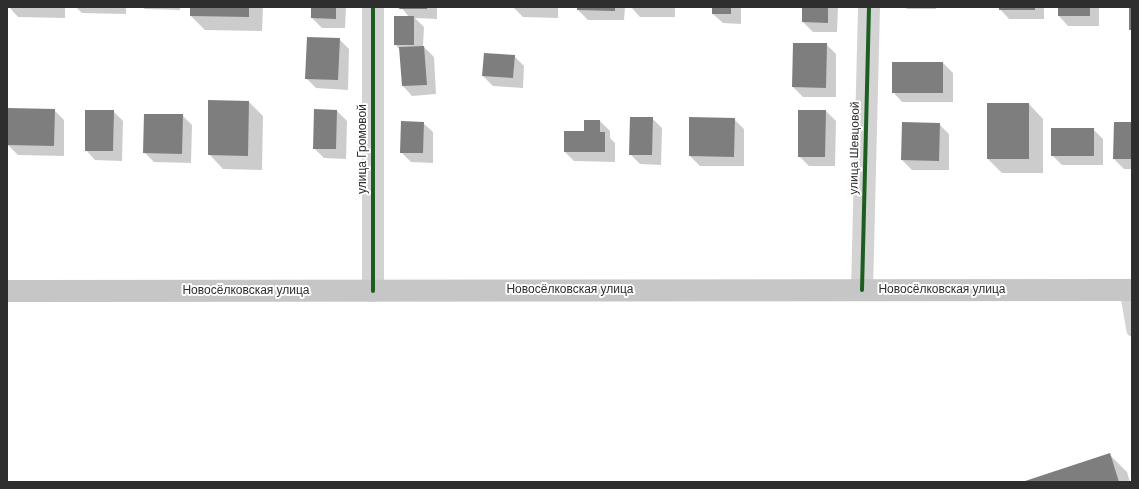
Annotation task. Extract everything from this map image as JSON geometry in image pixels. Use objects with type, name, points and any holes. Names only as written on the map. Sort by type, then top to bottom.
[{"type":"main road","name":"Новосёлковская улица","points":[[7,291],[1128,290]]},
{"type":"street","name":"улица Громовой","points":[[373,7],[373,291]]},
{"type":"street","name":"улица Шевцовой","points":[[862,290],[869,7]]},
{"type":"lane","points":[[1128,290],[1132,331]]},
{"type":"building","points":[[190,7],[249,7],[249,17],[190,16]]},
{"type":"building","points":[[311,7],[336,7],[336,19],[311,18]]},
{"type":"building","points":[[400,7],[427,7],[427,9],[399,9]]},
{"type":"building","points":[[577,7],[615,7],[615,11],[577,10]]},
{"type":"building","points":[[712,7],[731,7],[731,14],[712,14]]},
{"type":"building","points":[[802,7],[828,7],[828,23],[802,22]]},
{"type":"building","points":[[999,7],[1035,7],[1035,10],[999,10]]},
{"type":"building","points":[[1058,7],[1090,7],[1090,16],[1058,16]]},
{"type":"building","points":[[1129,7],[1132,7],[1132,30],[1129,30]]},
{"type":"building","points":[[394,16],[414,16],[414,45],[394,45]]},
{"type":"building","points":[[307,37],[340,38],[338,80],[305,79]]},
{"type":"building","points":[[793,43],[827,43],[826,88],[792,87]]},
{"type":"building","points":[[424,46],[427,85],[402,86],[399,47]]},
{"type":"building","points":[[484,53],[515,55],[513,78],[482,76]]},
{"type":"building","points":[[892,62],[943,62],[943,93],[892,93]]},
{"type":"building","points":[[208,100],[249,101],[248,156],[208,155]]},
{"type":"building","points":[[987,103],[1029,103],[1029,159],[987,159]]},
{"type":"building","points":[[7,108],[55,109],[54,146],[7,145]]},
{"type":"building","points":[[314,109],[337,110],[336,149],[313,149]]},
{"type":"building","points":[[85,110],[114,110],[113,151],[85,151]]},
{"type":"building","points":[[798,110],[826,110],[825,157],[798,157]]},
{"type":"building","points":[[144,114],[183,114],[182,154],[143,153]]},
{"type":"building","points":[[630,117],[653,117],[652,155],[629,155]]},
{"type":"building","points":[[689,117],[735,118],[734,157],[689,156]]},
{"type":"building","points":[[584,120],[600,120],[600,132],[605,132],[605,152],[564,152],[564,131],[584,131]]},
{"type":"building","points":[[401,121],[424,122],[423,153],[400,153]]},
{"type":"building","points":[[902,122],[940,123],[939,161],[901,160]]},
{"type":"building","points":[[1114,122],[1132,122],[1132,159],[1113,159]]},
{"type":"building","points":[[1051,128],[1094,128],[1094,156],[1051,156]]},
{"type":"building","points":[[1110,453],[1119,482],[1022,482]]},
{"type":"cycle path","points":[[373,7],[373,291]]},
{"type":"cycle path","points":[[862,290],[869,7]]}]
